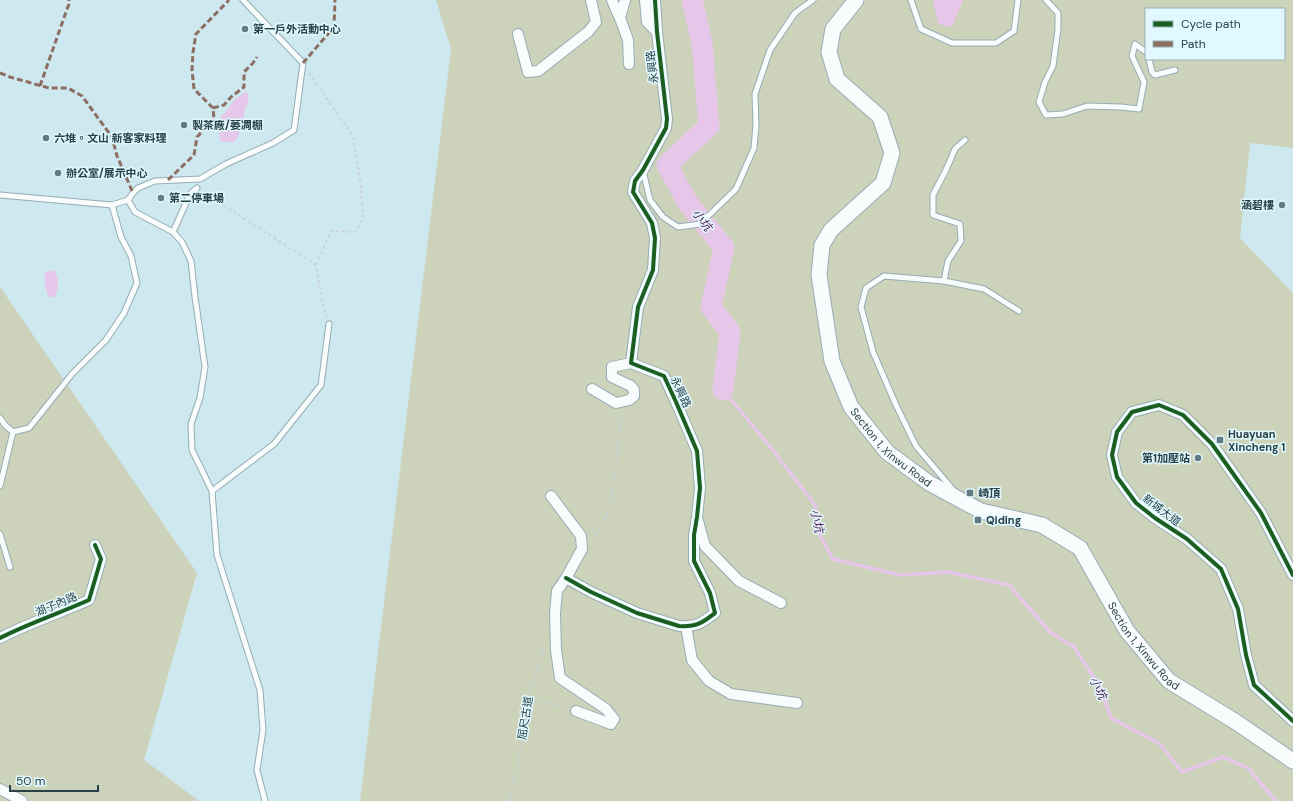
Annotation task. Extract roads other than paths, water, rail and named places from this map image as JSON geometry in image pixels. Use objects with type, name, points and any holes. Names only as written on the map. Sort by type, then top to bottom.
[{"type":"main road","name":"Section 1, Xinwu Road","points":[[856,0],[833,29],[829,52],[837,79],[880,117],[892,153],[883,183],[831,230],[822,245],[819,275],[832,361],[851,407],[887,452],[929,483],[981,511],[1042,525],[1080,548],[1127,631],[1169,682],[1236,722],[1293,761]]},
{"type":"street","points":[[518,34],[528,72],[538,71],[588,32],[596,22],[591,0]]},
{"type":"street","points":[[612,0],[628,40],[628,64]]},
{"type":"street","points":[[620,18],[625,0]]},
{"type":"street","points":[[645,0],[647,22],[657,32]]},
{"type":"street","name":"永興路","points":[[566,578],[591,592],[636,613],[679,626],[701,624],[715,613],[710,592],[694,561],[694,535],[700,488],[697,451],[664,376],[631,363],[638,307],[653,270],[655,238],[652,223],[633,192],[634,181],[643,170],[666,128],[667,119],[657,32],[655,0]]},
{"type":"street","points":[[592,389],[616,403],[624,402],[634,396],[634,390],[631,386],[612,377],[612,367],[631,363]]},
{"type":"street","name":"新城大道","points":[[1292,575],[1261,513],[1212,444],[1183,415],[1159,405],[1132,412],[1117,432],[1112,456],[1117,477],[1136,503],[1187,539],[1221,569],[1238,609],[1246,655],[1254,685],[1293,721]]},
{"type":"street","points":[[552,496],[581,536],[582,549],[557,591],[555,613],[556,650],[560,678],[606,710],[614,719],[611,724],[576,711]]},
{"type":"street","points":[[697,517],[705,546],[739,581],[781,603]]},
{"type":"street","name":"湖子內路","points":[[0,638],[89,600],[102,559],[95,545]]},
{"type":"street","points":[[686,626],[692,660],[709,681],[731,694],[797,703]]},
{"type":"street","points":[[0,789],[22,801]]},
{"type":"lane","points":[[0,195],[112,205],[128,200],[138,188],[155,181],[200,178],[226,164],[273,143],[294,130],[303,63],[243,0]]},
{"type":"lane","points":[[643,170],[650,200],[663,217],[678,226],[700,224],[736,189],[754,148],[756,125],[755,94],[770,50],[795,14],[813,0]]},
{"type":"lane","points":[[911,0],[921,29],[952,42],[996,42],[1014,31],[1018,0]]},
{"type":"lane","points":[[1046,0],[1058,12],[1058,29],[1053,66],[1044,82],[1039,102],[1046,115],[1063,114],[1087,106],[1139,109],[1144,82],[1132,56],[1135,44],[1145,51]]},
{"type":"lane","points":[[1149,60],[1152,72],[1155,75],[1175,70]]},
{"type":"lane","points":[[944,281],[948,261],[960,241],[960,224],[932,215],[933,195],[955,149],[965,140]]},
{"type":"lane","points":[[173,232],[190,194],[197,188]]},
{"type":"lane","points":[[128,200],[135,212],[173,232],[182,242],[191,261],[204,367],[200,398],[191,424],[192,450],[212,491],[217,556],[260,690],[263,730],[257,770],[265,801]]},
{"type":"lane","points":[[13,432],[29,428],[72,374],[106,340],[124,313],[137,283],[131,256],[121,237],[112,205]]},
{"type":"lane","points":[[959,499],[953,489],[916,446],[896,405],[873,352],[861,307],[866,288],[884,276],[944,281],[984,290],[1019,311]]},
{"type":"lane","points":[[212,491],[274,444],[321,385],[329,324]]},
{"type":"lane","points":[[0,418],[13,432]]},
{"type":"lane","points":[[0,486],[13,432]]},
{"type":"lane","points":[[0,534],[10,567]]},
{"type":"waterway","name":"小坑","points":[[692,0],[702,43],[709,126],[667,165],[688,203],[724,248],[711,307],[730,332],[723,390]]},
{"type":"waterway","name":"小坑","points":[[723,390],[772,449],[815,505],[820,536],[833,559],[900,575],[948,572],[1009,585],[1050,632],[1074,647],[1100,687],[1111,718],[1160,744],[1182,772],[1223,757],[1248,768],[1276,801]]},
{"type":"place","name":"第一戶外活動中心","points":[[245,29]]},
{"type":"place","name":"製茶廠/萎凋棚","points":[[184,125]]},
{"type":"place","name":"六堆。文山 新客家料理","points":[[46,138]]},
{"type":"place","name":"辦公室/展示中心","points":[[58,173]]},
{"type":"place","name":"第二停車場","points":[[161,198]]},
{"type":"place","name":"涵碧樓","points":[[1282,205]]},
{"type":"place","name":"Huayuan Xincheng 1","points":[[1220,440]]},
{"type":"place","name":"第1加壓站","points":[[1198,458]]},
{"type":"place","name":"崎頂","points":[[970,493]]},
{"type":"place","name":"Qiding","points":[[978,520]]}]
